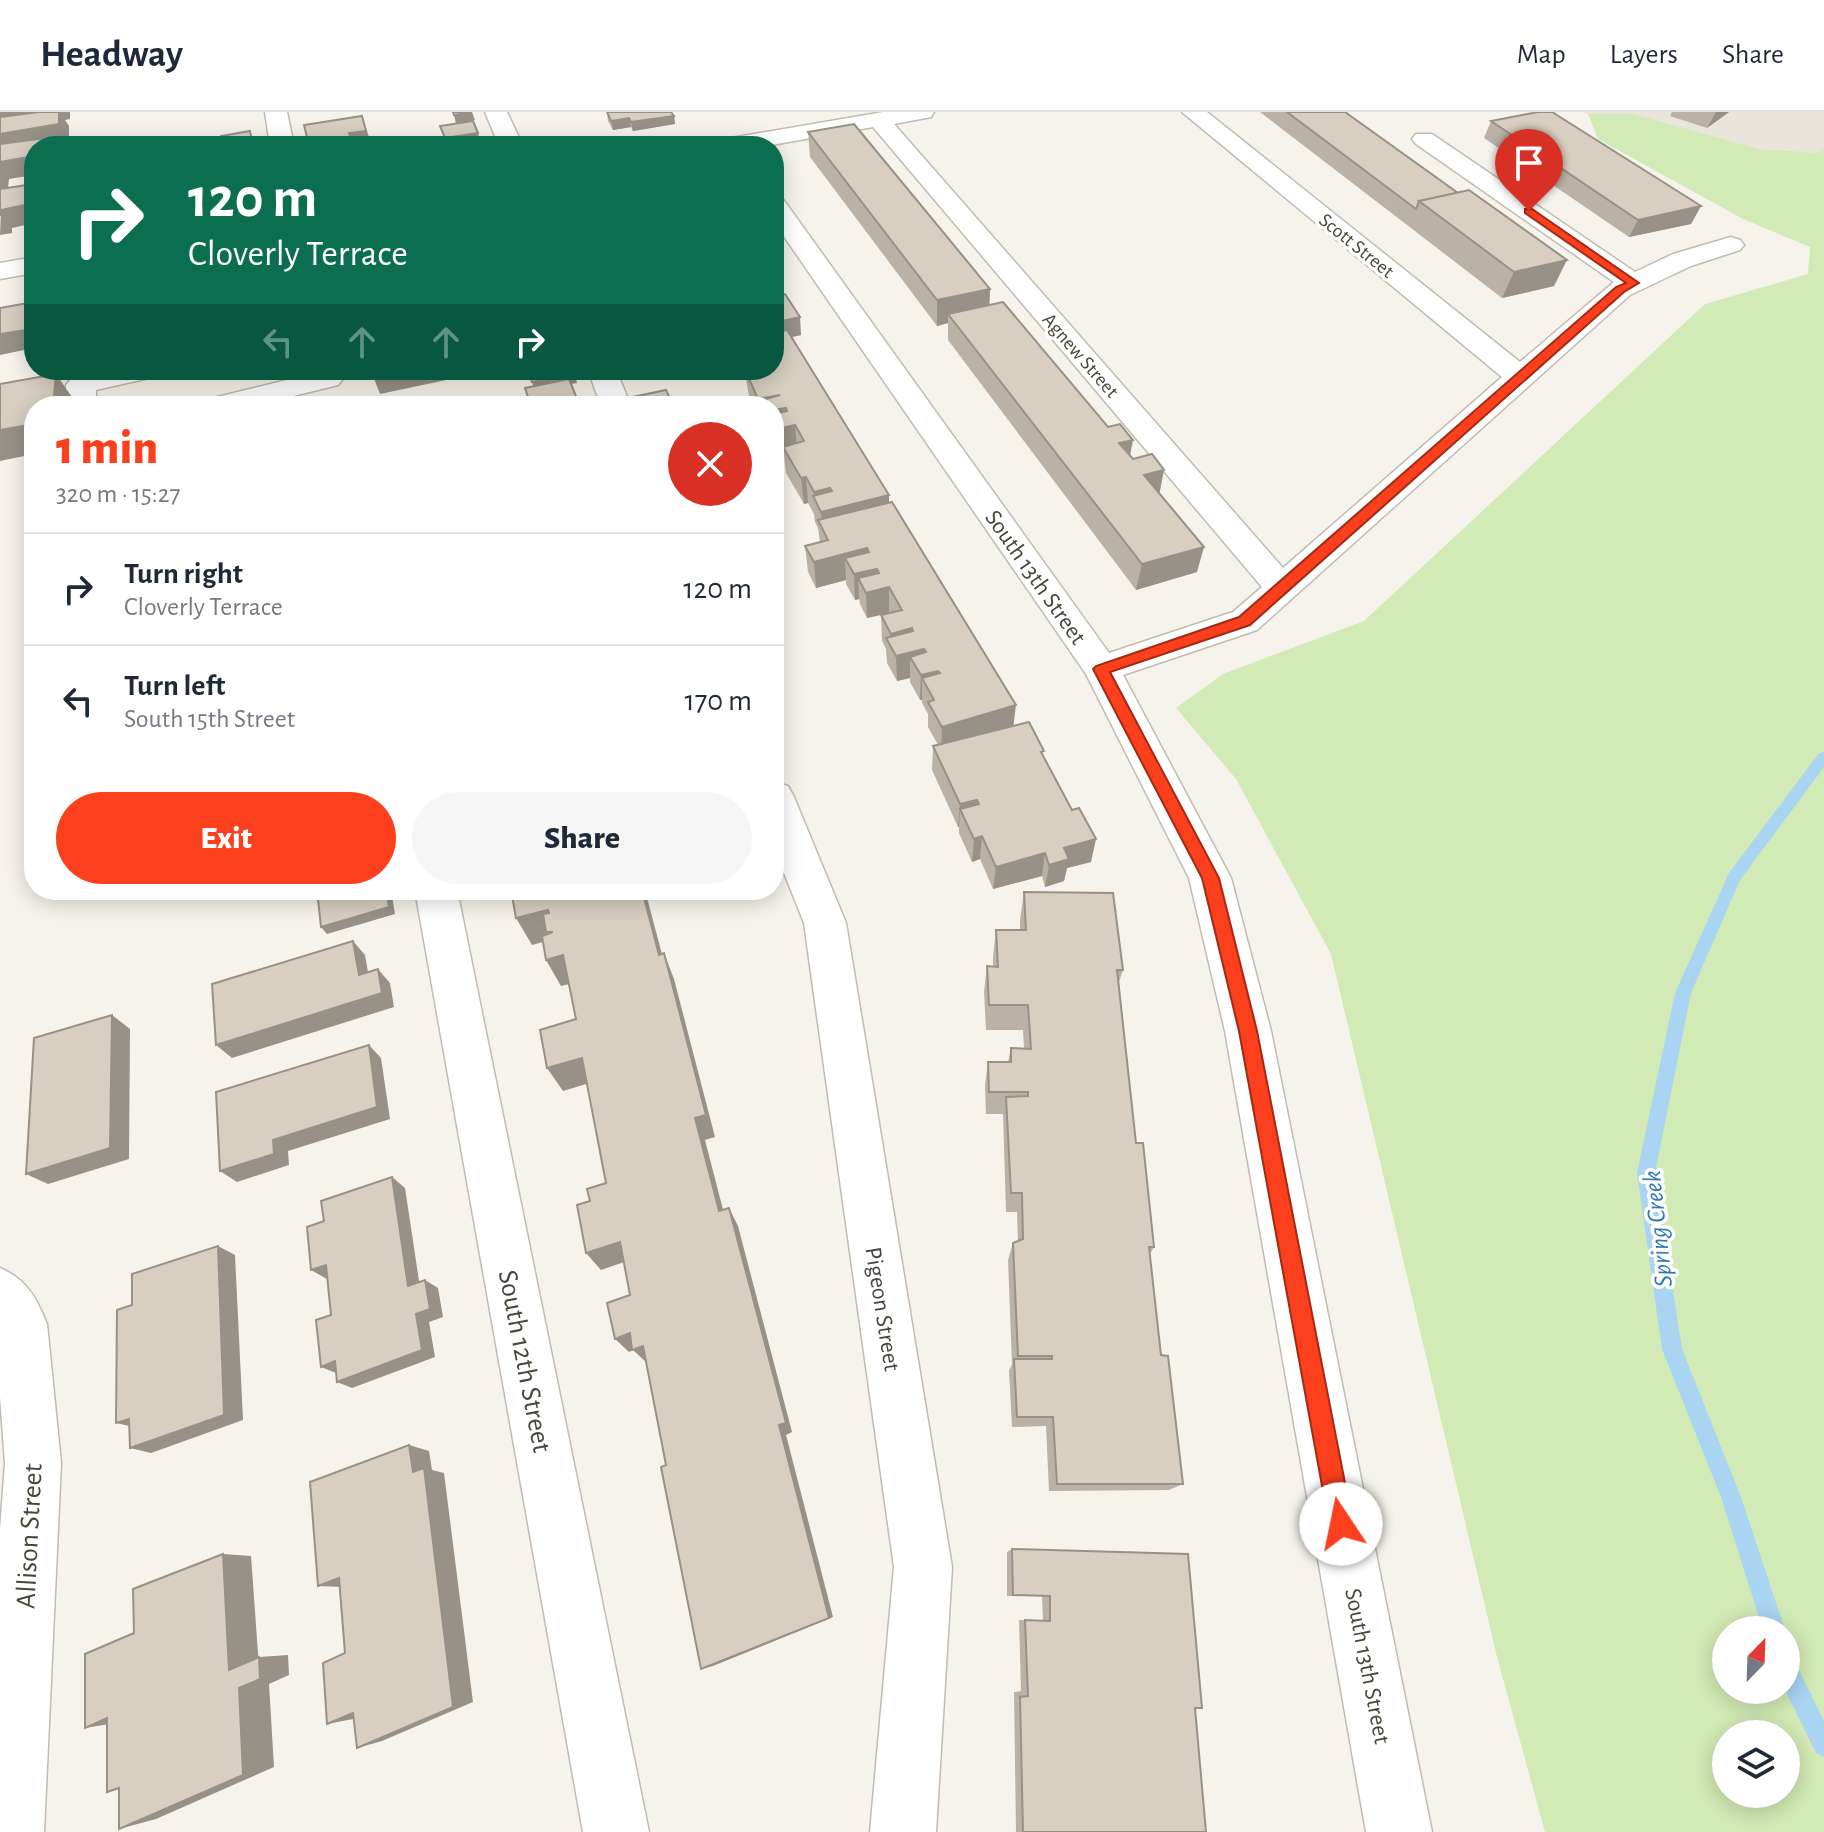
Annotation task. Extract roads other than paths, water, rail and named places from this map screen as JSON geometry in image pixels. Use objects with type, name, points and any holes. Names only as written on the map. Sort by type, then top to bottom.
[{"type":"street","points":[[276,112],[280,136]]},
{"type":"street","points":[[496,112],[507,136]]},
{"type":"street","points":[[784,137],[923,112]]},
{"type":"street","name":"Scott Street","points":[[1193,112],[1521,378]]},
{"type":"street","name":"Agnew Street","points":[[879,120],[1283,590]]},
{"type":"street","points":[[717,123],[724,136]]},
{"type":"street","points":[[1424,139],[1634,283]]},
{"type":"street","name":"South 13th Street","points":[[784,218],[1101,669],[1210,878],[1248,1031],[1399,1832]]},
{"type":"street","points":[[1101,669],[1245,621],[1620,289],[1682,260],[1731,245]]},
{"type":"street","points":[[0,271],[24,267]]},
{"type":"street","points":[[81,396],[81,385],[103,380]]},
{"type":"street","points":[[270,396],[329,385]]},
{"type":"street","name":"Pigeon Street","points":[[784,822],[825,923],[923,1567],[903,1832]]},
{"type":"street","name":"South 12th Street","points":[[438,900],[616,1832]]},
{"type":"street","name":"Allison Street","points":[[0,1294],[21,1324],[33,1463],[11,1832]]},
{"type":"waterway","name":"Spring Creek","points":[[1769,1616],[1731,1497],[1672,1349],[1646,1173],[1683,993],[1734,877],[1824,757]]},
{"type":"waterway","name":"Spring Creek","points":[[1800,1696],[1824,1745]]}]
